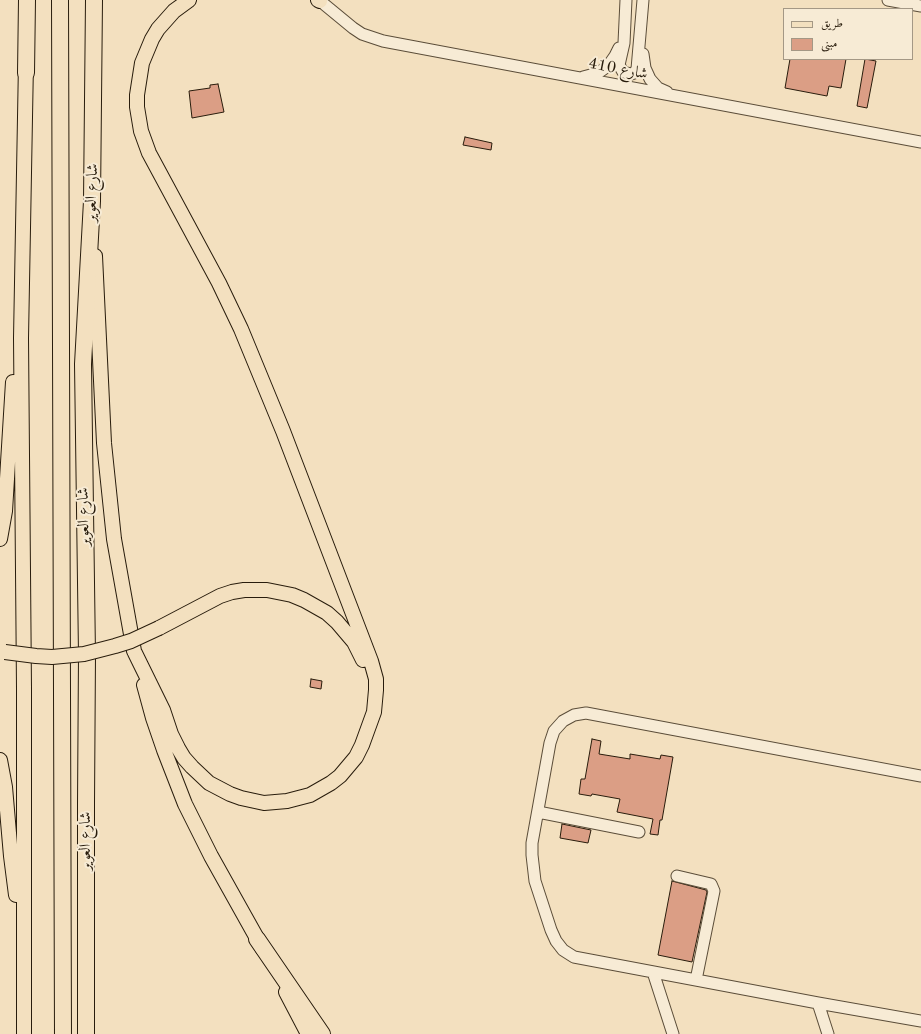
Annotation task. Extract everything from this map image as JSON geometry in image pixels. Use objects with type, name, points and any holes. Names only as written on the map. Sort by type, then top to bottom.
[{"type":"highway","points":[[26,73],[28,0]]},
{"type":"highway","name":"شارع العوير","points":[[60,0],[63,1034]]},
{"type":"highway","name":"شارع العوير","points":[[86,1034],[87,655],[83,364],[92,201],[94,0]]},
{"type":"highway","points":[[257,939],[322,1034]]},
{"type":"main road","points":[[24,0],[26,73],[21,338],[24,689],[24,1034]]},
{"type":"main road","points":[[135,653],[163,710],[171,734],[184,758],[209,783],[241,798],[264,803],[276,803],[299,799],[321,789],[340,776],[356,757],[373,717],[376,701],[376,679],[371,661],[284,431],[250,350],[219,283],[149,153],[141,131],[137,101],[139,72],[142,63],[158,29],[174,11],[189,0]]},
{"type":"main road","points":[[92,201],[104,443],[114,539],[135,653],[153,718],[182,798],[210,856],[308,1034]]},
{"type":"main road","points":[[0,538],[5,511],[12,387],[21,338]]},
{"type":"main road","points":[[2,651],[52,657],[100,651],[130,641],[159,628],[220,596],[232,592],[244,590],[267,590],[292,595],[321,610],[336,622],[354,642],[366,666],[371,692],[370,719],[367,732]]},
{"type":"main road","points":[[0,760],[5,787],[11,856],[24,946]]},
{"type":"street","name":"شارع 410","points":[[319,0],[362,34],[383,42],[921,142]]},
{"type":"street","points":[[626,0],[624,43],[619,65],[626,74],[634,73],[637,69],[643,0]]},
{"type":"street","points":[[888,0],[921,6]]},
{"type":"street","points":[[581,78],[598,73],[612,61],[618,51],[622,26],[626,14]]},
{"type":"street","points":[[642,25],[644,63],[647,74],[658,88],[674,96]]},
{"type":"street","points":[[921,776],[586,713],[574,715],[562,721],[554,731],[550,742],[532,843],[535,881],[556,941],[563,950],[574,957],[921,1021]]},
{"type":"street","points":[[538,812],[639,832]]},
{"type":"street","points":[[677,876],[711,884],[714,891],[696,980]]},
{"type":"street","points":[[653,972],[673,1034]]},
{"type":"street","points":[[818,1003],[828,1034]]},
{"type":"building","points":[[790,60],[846,60],[841,88],[829,86],[827,96],[785,88]]},
{"type":"building","points":[[865,60],[876,61],[867,108],[857,106]]},
{"type":"building","points":[[218,84],[224,112],[192,118],[189,91],[210,88],[210,85]]},
{"type":"building","points":[[465,137],[492,143],[491,150],[463,145]]},
{"type":"building","points":[[311,679],[322,681],[321,689],[310,687]]},
{"type":"building","points":[[592,739],[601,741],[599,754],[630,759],[630,754],[660,759],[661,755],[673,757],[658,835],[650,834],[653,819],[617,812],[620,799],[592,794],[591,796],[579,794],[581,779],[585,779]]},
{"type":"building","points":[[562,824],[591,830],[588,843],[560,838]]},
{"type":"building","points":[[672,881],[706,890],[707,892],[692,962],[658,955]]}]
